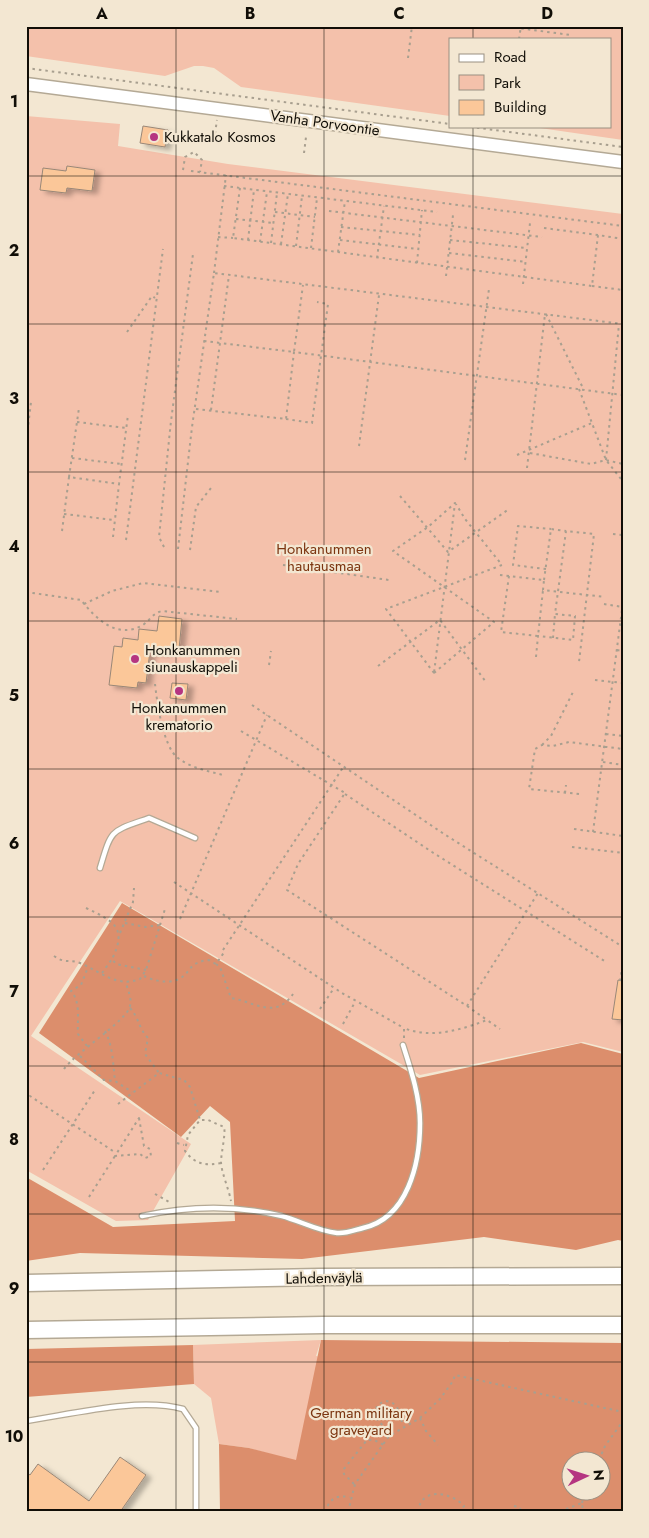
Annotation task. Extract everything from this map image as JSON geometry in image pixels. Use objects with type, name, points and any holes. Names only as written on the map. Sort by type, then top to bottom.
[{"type":"highway","name":"Lahdenväylä","points":[[26,1283],[320,1277],[623,1276]]},
{"type":"highway","points":[[26,1330],[323,1325],[623,1325]]},
{"type":"main road","name":"Vanha Porvoontie","points":[[26,84],[623,162]]},
{"type":"lane","points":[[100,868],[108,841],[114,831],[149,818],[194,838]]},
{"type":"lane","points":[[142,1216],[197,1208],[243,1210],[291,1219],[338,1233],[382,1221],[393,1213],[404,1197],[419,1145],[418,1108],[413,1076],[404,1045]]},
{"type":"lane","points":[[26,1421],[133,1405],[162,1405],[183,1409],[196,1428],[196,1512]]},
{"type":"path","points":[[408,58],[412,26]]},
{"type":"path","points":[[502,26],[571,35]]},
{"type":"path","points":[[26,68],[449,124]]},
{"type":"path","points":[[214,140],[217,120]]},
{"type":"path","points":[[478,128],[623,148]]},
{"type":"path","points":[[304,153],[306,136]]},
{"type":"path","points":[[183,170],[185,157],[194,152],[202,160],[200,172]]},
{"type":"path","points":[[191,172],[623,226]]},
{"type":"path","points":[[178,549],[226,175]]},
{"type":"path","points":[[224,186],[437,212]]},
{"type":"path","points":[[233,238],[240,188]]},
{"type":"path","points":[[248,240],[254,190]]},
{"type":"path","points":[[260,242],[267,192]]},
{"type":"path","points":[[270,243],[277,193]]},
{"type":"path","points":[[281,245],[288,194]]},
{"type":"path","points":[[296,247],[302,196]]},
{"type":"path","points":[[311,249],[317,198]]},
{"type":"path","points":[[338,252],[345,201]]},
{"type":"path","points":[[377,258],[384,206]]},
{"type":"path","points":[[416,262],[422,210]]},
{"type":"path","points":[[329,211],[542,237]]},
{"type":"path","points":[[274,212],[315,217]]},
{"type":"path","points":[[446,276],[453,215]]},
{"type":"path","points":[[236,219],[273,223]]},
{"type":"path","points":[[524,284],[530,223]]},
{"type":"path","points":[[342,226],[420,235]]},
{"type":"path","points":[[544,228],[623,239]]},
{"type":"path","points":[[592,286],[598,236]]},
{"type":"path","points":[[218,237],[623,290]]},
{"type":"path","points":[[340,240],[418,249]]},
{"type":"path","points":[[450,240],[528,248]]},
{"type":"path","points":[[126,540],[163,249]]},
{"type":"path","points":[[449,253],[526,262]]},
{"type":"path","points":[[164,547],[159,537],[171,421],[193,254]]},
{"type":"path","points":[[214,273],[303,286],[623,324]]},
{"type":"path","points":[[211,410],[229,275]]},
{"type":"path","points":[[286,419],[303,286]]},
{"type":"path","points":[[465,460],[489,289]]},
{"type":"path","points":[[359,446],[379,295]]},
{"type":"path","points":[[127,332],[152,296],[156,299]]},
{"type":"path","points":[[196,409],[312,423],[328,304],[317,302]]},
{"type":"path","points":[[527,468],[545,314]]},
{"type":"path","points":[[545,314],[584,390]]},
{"type":"path","points":[[606,460],[619,324]]},
{"type":"path","points":[[204,341],[623,395]]},
{"type":"path","points":[[579,389],[606,460],[621,479]]},
{"type":"path","points":[[26,444],[32,402]]},
{"type":"path","points":[[62,532],[79,408]]},
{"type":"path","points":[[113,537],[128,415]]},
{"type":"path","points":[[77,422],[126,428]]},
{"type":"path","points":[[516,455],[592,423]]},
{"type":"path","points":[[529,449],[531,455],[591,464],[606,460],[623,464]]},
{"type":"path","points":[[72,458],[121,464]]},
{"type":"path","points":[[69,477],[119,484]]},
{"type":"path","points":[[190,550],[196,506],[211,488]]},
{"type":"path","points":[[400,496],[448,552]]},
{"type":"path","points":[[434,673],[494,622],[393,551],[428,527],[455,503]]},
{"type":"path","points":[[434,673],[386,609],[502,565],[475,533],[455,503]]},
{"type":"path","points":[[434,673],[455,503]]},
{"type":"path","points":[[448,552],[509,509]]},
{"type":"path","points":[[64,514],[115,520]]},
{"type":"path","points":[[546,569],[513,565],[518,526],[594,534],[579,662]]},
{"type":"path","points":[[536,657],[550,529]]},
{"type":"path","points":[[553,638],[566,531]]},
{"type":"path","points":[[613,534],[623,535]]},
{"type":"path","points":[[283,565],[390,580]]},
{"type":"path","points":[[500,575],[544,580]]},
{"type":"path","points":[[509,576],[501,632],[573,640],[576,616],[555,614]]},
{"type":"path","points":[[84,604],[112,591],[143,583],[220,592]]},
{"type":"path","points":[[543,590],[605,597]]},
{"type":"path","points":[[26,592],[75,598],[108,627],[135,629],[145,624],[156,612],[237,619]]},
{"type":"path","points":[[593,832],[623,602]]},
{"type":"path","points":[[604,604],[622,607]]},
{"type":"path","points":[[378,666],[440,620]]},
{"type":"path","points":[[440,620],[486,682]]},
{"type":"path","points":[[617,650],[623,651]]},
{"type":"path","points":[[269,665],[271,651]]},
{"type":"path","points":[[595,680],[623,683]]},
{"type":"path","points":[[155,684],[158,706],[171,750],[177,757],[189,765],[222,775]]},
{"type":"path","points":[[573,692],[551,736],[535,749],[529,789],[579,794]]},
{"type":"path","points":[[252,705],[344,765],[444,834],[623,947]]},
{"type":"path","points":[[180,919],[267,714]]},
{"type":"path","points":[[241,731],[331,784],[432,852],[606,962]]},
{"type":"path","points":[[606,734],[623,736]]},
{"type":"path","points":[[542,745],[569,742],[623,749]]},
{"type":"path","points":[[602,762],[623,765]]},
{"type":"path","points":[[216,964],[239,925],[344,765]]},
{"type":"path","points":[[565,793],[566,785]]},
{"type":"path","points":[[345,794],[298,864],[287,890],[500,1029]]},
{"type":"path","points":[[574,829],[623,836]]},
{"type":"path","points":[[572,847],[623,853]]},
{"type":"path","points":[[174,882],[334,988],[404,1028],[415,1032],[432,1033],[453,1030],[487,1020]]},
{"type":"path","points":[[101,974],[112,959],[133,902],[134,888]]},
{"type":"path","points":[[466,1006],[538,894]]},
{"type":"path","points":[[86,908],[106,917],[116,926],[120,933]]},
{"type":"path","points":[[144,976],[165,909]]},
{"type":"path","points":[[125,922],[146,927],[160,924]]},
{"type":"path","points":[[54,956],[63,962],[78,962],[101,974],[126,983],[144,976],[156,982],[178,979],[194,964],[210,960],[220,967],[231,998],[266,1008],[286,1004],[293,994]]},
{"type":"path","points":[[112,959],[116,964],[146,970]]},
{"type":"path","points":[[620,981],[623,963]]},
{"type":"path","points":[[87,1046],[78,1034],[79,1020],[76,1002],[71,991],[81,986],[88,967]]},
{"type":"path","points":[[64,1069],[70,1059],[80,1056],[87,1046],[130,1008],[131,998],[126,983]]},
{"type":"path","points":[[320,1010],[334,988]]},
{"type":"path","points":[[342,1024],[356,1001]]},
{"type":"path","points":[[130,1008],[137,1016],[139,1027],[148,1038],[144,1051],[146,1057],[160,1073],[184,1080],[190,1087],[200,1120]]},
{"type":"path","points":[[404,1028],[404,1045]]},
{"type":"path","points":[[105,1031],[112,1052],[111,1062],[114,1081]]},
{"type":"path","points":[[80,1056],[100,1076],[108,1081],[114,1081],[132,1092]]},
{"type":"path","points":[[118,1104],[160,1073]]},
{"type":"path","points":[[43,1170],[95,1090]]},
{"type":"path","points":[[26,1102],[30,1096],[116,1154],[140,1154],[145,1158],[151,1156],[150,1149],[144,1146],[139,1118],[116,1154],[89,1198]]},
{"type":"path","points":[[221,1163],[211,1165],[196,1163],[185,1150],[184,1145],[193,1127],[200,1120],[208,1120],[224,1127],[226,1131],[222,1144],[224,1152],[221,1163],[229,1185],[231,1202]]},
{"type":"path","points":[[177,1143],[184,1145]]},
{"type":"path","points":[[155,1194],[172,1204]]},
{"type":"path","points":[[348,1512],[350,1497],[355,1484],[389,1436],[403,1426],[411,1425],[420,1418],[440,1398],[455,1375],[623,1412]]},
{"type":"path","points":[[389,1436],[386,1429],[375,1418],[375,1408],[377,1405],[384,1401],[394,1403],[399,1409],[403,1426]]},
{"type":"path","points":[[420,1418],[426,1431],[438,1445]]},
{"type":"path","points":[[603,1450],[623,1421]]},
{"type":"path","points":[[355,1484],[349,1480],[343,1470],[367,1440],[374,1440],[384,1445]]},
{"type":"path","points":[[418,1512],[424,1499],[432,1494],[446,1494],[464,1506],[460,1512]]},
{"type":"path","points":[[325,1512],[332,1498],[338,1496],[350,1497]]},
{"type":"path","points":[[582,1500],[583,1512]]},
{"type":"path","points":[[566,1509],[582,1503]]},
{"type":"path","points":[[514,1506],[520,1507],[522,1512]]},
{"type":"green space","points":[[26,26],[623,26],[623,140],[540,128],[612,128],[612,38],[449,38],[449,116],[241,87],[214,68],[203,66],[194,66],[165,76],[26,56]]},
{"type":"green space","name":"Honkanummen hautausmaa","points":[[26,116],[120,124],[118,146],[228,164],[623,214],[623,1052],[583,1042],[420,1075],[120,901],[31,1036],[191,1144],[148,1220],[116,1221],[26,1170]]},
{"type":"green space","points":[[122,903],[419,1078],[581,1043],[623,1054],[623,1241],[618,1240],[576,1250],[484,1237],[302,1259],[80,1253],[26,1261],[26,1177],[113,1227],[235,1221],[230,1122],[210,1106],[181,1137],[39,1033]]},
{"type":"green space","name":"German military graveyard","points":[[321,1340],[316,1356],[455,1381],[296,1461],[249,1448],[219,1444],[211,1398],[194,1384],[193,1345]]},
{"type":"green space","name":"German military graveyard","points":[[321,1340],[623,1343],[623,1512],[220,1512],[219,1444],[249,1448],[296,1460]]},
{"type":"green space","points":[[193,1345],[194,1384],[26,1397],[26,1349]]},
{"type":"building","name":"Kukkatalo Kosmos","points":[[143,126],[168,130],[165,147],[140,143]]},
{"type":"building","points":[[67,166],[95,170],[92,191],[67,188],[66,193],[40,190],[43,168],[66,171]]},
{"type":"building","points":[[159,616],[182,619],[179,649],[167,647],[166,653],[150,651],[146,683],[138,682],[137,688],[109,685],[114,646],[122,647],[123,638],[138,640],[139,629],[157,631]]},
{"type":"building","name":"Honkanummen krematorio","points":[[172,683],[188,684],[186,700],[170,698]]},
{"type":"building","points":[[618,980],[623,981],[623,1020],[612,1019]]},
{"type":"building","points":[[120,1457],[146,1475],[120,1512],[26,1512],[26,1472],[30,1475],[38,1464],[89,1501]]},
{"type":"place","name":"Kukkatalo Kosmos","points":[[154,137]]},
{"type":"place","name":"Honkanummen siunauskappeli","points":[[135,659]]},
{"type":"place","name":"Honkanummen krematorio","points":[[179,691]]}]
